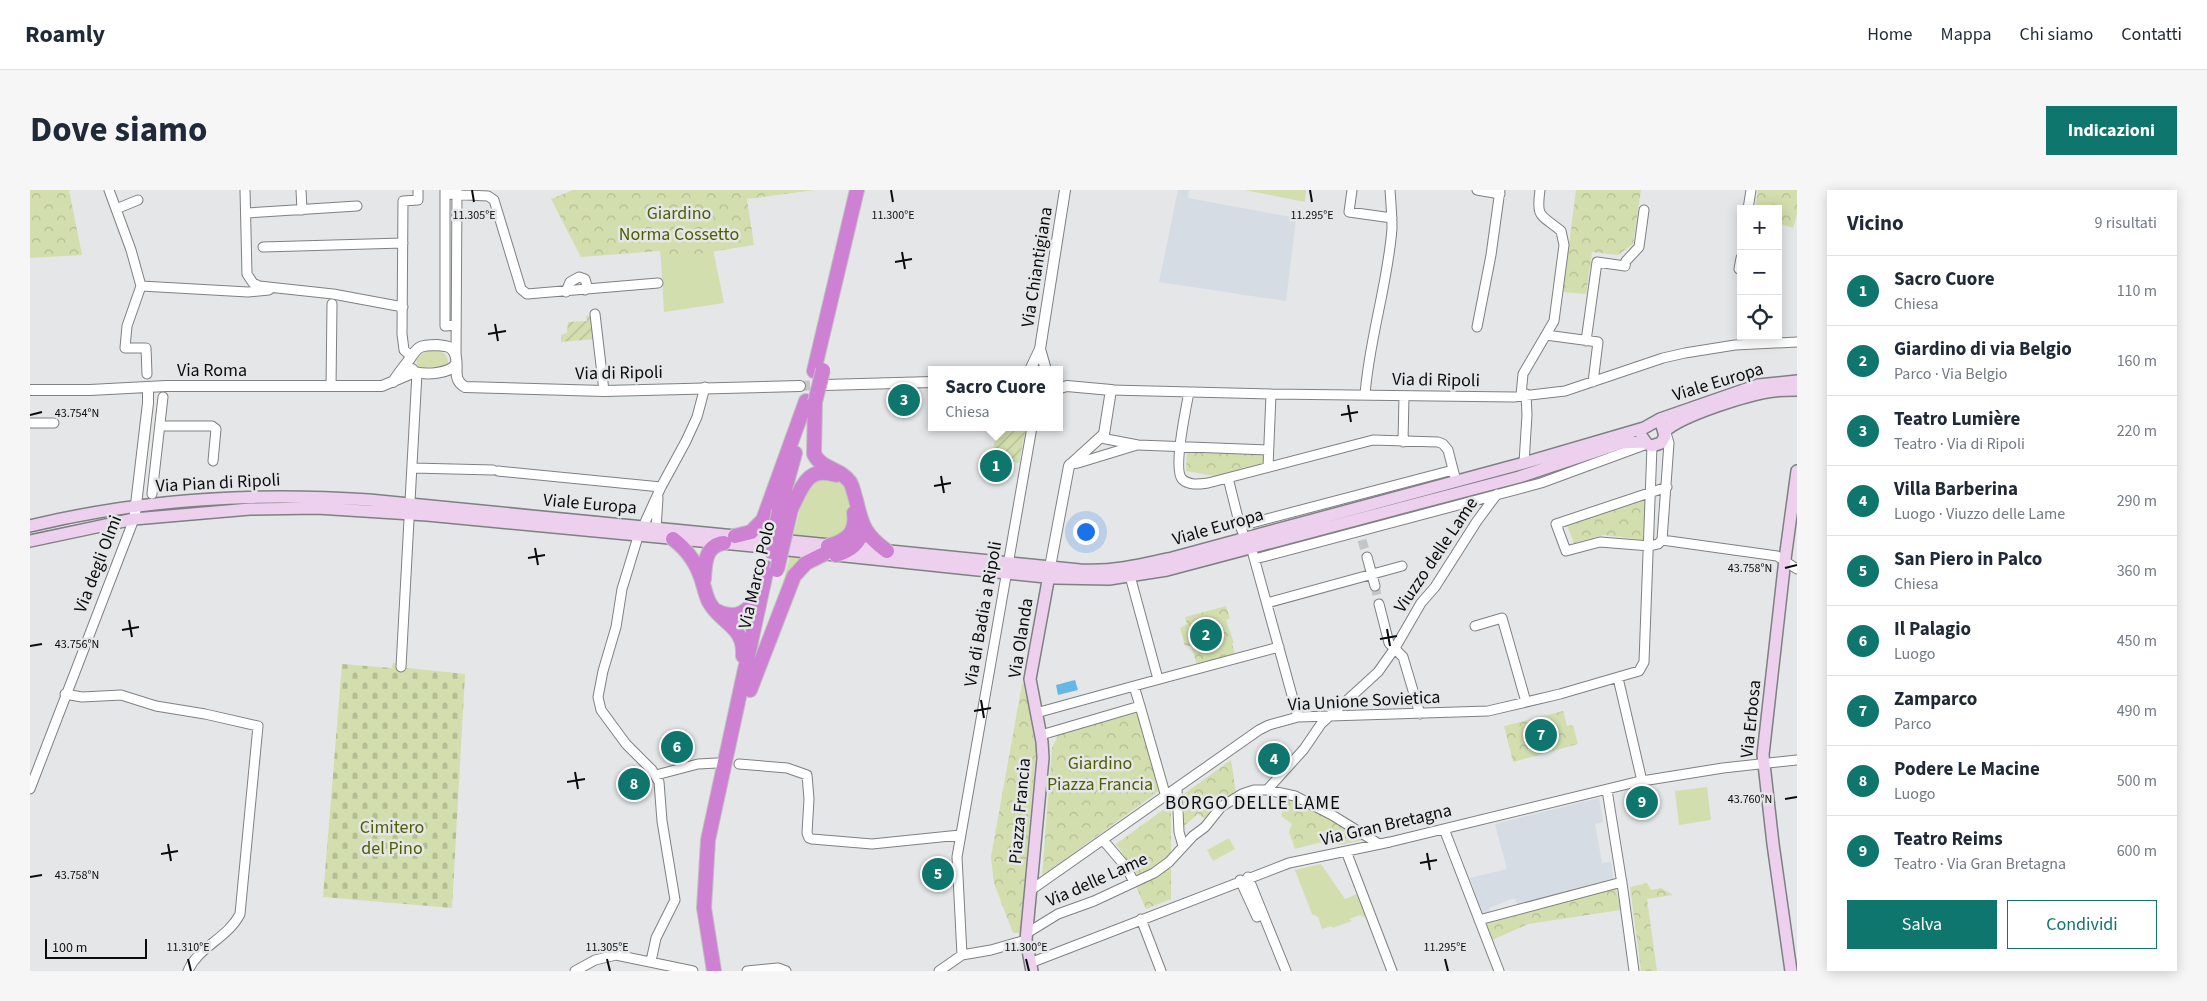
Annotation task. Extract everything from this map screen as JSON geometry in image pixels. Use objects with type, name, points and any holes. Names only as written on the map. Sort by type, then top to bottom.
[{"type":"highway","name":"Via Marco Polo","points":[[717,966],[704,908],[706,852],[719,781],[745,690],[818,371],[856,190]]},
{"type":"highway","name":"Via Marco Polo","points":[[818,371],[865,190]]},
{"type":"highway","points":[[811,401],[814,454],[822,464],[841,473],[850,482],[863,527],[887,551]]},
{"type":"highway","points":[[703,583],[708,552],[716,544],[751,532],[763,520],[811,401]]},
{"type":"highway","points":[[745,690],[794,576],[806,563],[829,552],[848,537],[855,524],[851,497],[842,479],[828,473],[810,476],[785,510]]},
{"type":"highway","points":[[829,552],[852,548],[860,540],[863,527]]},
{"type":"highway","points":[[673,539],[691,555],[708,600],[714,610],[742,639],[745,690]]},
{"type":"highway","points":[[714,610],[732,616],[746,611],[754,601],[772,569]]},
{"type":"main road","name":"Viale Europa","points":[[852,548],[1049,572],[1098,580],[1167,570],[1247,542],[1648,426],[1689,408],[1758,385],[1797,381]]},
{"type":"main road","name":"Viale Europa","points":[[1665,432],[1681,420],[1749,396],[1774,391],[1797,390]]},
{"type":"main road","points":[[1660,424],[1665,432],[1662,442],[1648,444],[1642,435],[1648,426],[1660,424]]},
{"type":"main road","name":"Viale Europa","points":[[1049,572],[1124,569],[1247,542],[1496,482],[1621,443],[1648,444]]},
{"type":"main road","name":"Via Erbosa","points":[[1792,962],[1763,764],[1785,559],[1797,471]]},
{"type":"main road","name":"Via Pian di Ripoli","points":[[30,526],[136,505],[273,497],[357,499],[410,509]]},
{"type":"main road","name":"Via Pian di Ripoli","points":[[30,540],[134,519],[250,509],[410,509]]},
{"type":"main road","name":"Viale Europa","points":[[410,509],[641,531],[673,539],[765,543]]},
{"type":"main road","name":"Viale Europa","points":[[641,531],[659,529],[729,540]]},
{"type":"main road","name":"Viale Europa","points":[[789,546],[829,552],[1007,567]]},
{"type":"main road","name":"Via Olanda","points":[[1036,713],[1030,679],[1049,572]]},
{"type":"main road","name":"Piazza Francia","points":[[1031,967],[1026,936],[1043,758],[1041,734],[1036,713]]},
{"type":"street","points":[[109,190],[141,286],[127,326],[125,348],[146,348],[147,374]]},
{"type":"street","points":[[244,190],[247,213],[248,276],[256,285],[333,294],[403,307]]},
{"type":"street","points":[[301,190],[302,210]]},
{"type":"street","name":"Via Chiantigiana","points":[[1034,366],[1040,349],[1065,190]]},
{"type":"street","points":[[1352,190],[1349,212],[1392,218]]},
{"type":"street","points":[[1365,395],[1368,367],[1390,242],[1392,218],[1390,190]]},
{"type":"street","points":[[1477,190],[1500,192],[1477,327]]},
{"type":"street","points":[[1524,463],[1527,415],[1523,395],[1523,374],[1554,321],[1564,240],[1561,231],[1543,219],[1539,213],[1540,190]]},
{"type":"street","points":[[1749,205],[1751,190]]},
{"type":"street","points":[[401,667],[413,468],[416,373],[410,357],[404,350],[402,334],[402,201],[418,200],[418,191]]},
{"type":"street","points":[[456,327],[445,326],[445,192],[493,198],[500,214],[522,289],[530,295],[556,293],[567,289],[585,290],[658,283]]},
{"type":"street","points":[[456,360],[457,193]]},
{"type":"street","points":[[116,209],[138,200]]},
{"type":"street","points":[[247,213],[357,206]]},
{"type":"street","points":[[1586,341],[1597,262],[1625,266],[1626,261],[1639,246],[1644,210]]},
{"type":"street","points":[[263,247],[402,243]]},
{"type":"street","points":[[445,268],[456,268]]},
{"type":"street","points":[[567,289],[573,280],[582,277],[586,283],[585,290]]},
{"type":"street","points":[[141,286],[248,292],[263,292],[279,287]]},
{"type":"street","points":[[331,386],[332,304]]},
{"type":"street","points":[[595,314],[604,391]]},
{"type":"street","points":[[440,346],[451,339],[456,327]]},
{"type":"street","points":[[402,334],[407,344],[451,348],[456,360]]},
{"type":"street","points":[[1546,335],[1598,342],[1593,382]]},
{"type":"street","name":"Via di Ripoli","points":[[1063,385],[1111,390],[1511,397],[1565,391],[1669,356],[1735,345],[1797,342]]},
{"type":"street","points":[[393,382],[420,346]]},
{"type":"street","name":"Via Chiantigiana","points":[[1040,349],[1045,366]]},
{"type":"street","name":"Via di Ripoli","points":[[456,360],[459,382],[465,388],[604,391],[800,386]]},
{"type":"street","name":"Via Roma","points":[[30,390],[90,390],[148,387],[382,386],[416,373],[448,370],[456,360]]},
{"type":"street","points":[[825,385],[928,382]]},
{"type":"street","name":"Via degli Olmi","points":[[30,790],[65,694],[134,519],[148,387]]},
{"type":"street","points":[[651,961],[656,938],[675,900],[662,821],[659,782],[656,775],[626,744],[601,710],[598,698],[603,671],[616,627],[622,590],[641,531],[659,491],[686,442],[697,417],[705,387]]},
{"type":"street","points":[[1049,572],[1070,464],[1102,438],[1105,433],[1111,390]]},
{"type":"street","points":[[1188,392],[1180,447],[1179,472],[1185,481],[1200,484],[1228,478],[1368,441],[1438,442],[1443,444],[1448,450],[1456,481]]},
{"type":"street","points":[[1268,467],[1271,394]]},
{"type":"street","points":[[1403,442],[1404,396]]},
{"type":"street","points":[[152,494],[163,397]]},
{"type":"street","points":[[30,423],[54,423]]},
{"type":"street","points":[[160,426],[212,426],[216,429],[213,460]]},
{"type":"street","name":"Via di Badia a Ripoli","points":[[962,955],[957,857],[1031,431]]},
{"type":"street","points":[[1665,432],[1670,442],[1667,487],[1662,540],[1658,544],[1650,546],[1600,542],[1566,552],[1556,524],[1667,487]]},
{"type":"street","points":[[1102,438],[1138,445],[1268,450]]},
{"type":"street","points":[[143,442],[158,443]]},
{"type":"street","points":[[1255,559],[1361,536],[1574,472],[1648,444]]},
{"type":"street","name":"Via Unione Sovietica","points":[[1031,890],[1259,730],[1269,725],[1298,717],[1482,712],[1636,673],[1643,665],[1650,546],[1651,492],[1648,444]]},
{"type":"street","points":[[1070,464],[1078,464],[1138,445]]},
{"type":"street","points":[[413,468],[496,470],[659,491]]},
{"type":"street","name":"Viale Europa","points":[[1240,526],[1453,470]]},
{"type":"street","points":[[1228,478],[1240,526],[1255,559],[1268,603],[1298,717]]},
{"type":"street","points":[[1496,482],[1498,489],[1496,495]]},
{"type":"street","points":[[659,491],[659,529]]},
{"type":"street","name":"Viuzzo delle Lame","points":[[1267,790],[1304,749],[1321,724],[1378,672],[1395,648],[1421,603],[1435,587],[1496,495]]},
{"type":"street","points":[[1662,540],[1777,556],[1785,559],[1797,569]]},
{"type":"street","points":[[1367,557],[1375,586]]},
{"type":"street","points":[[1268,603],[1402,566]]},
{"type":"street","points":[[1782,588],[1786,576],[1797,573]]},
{"type":"street","points":[[1130,576],[1158,679]]},
{"type":"street","points":[[1379,604],[1390,643],[1403,657],[1420,714]]},
{"type":"street","points":[[1475,626],[1502,618],[1526,702]]},
{"type":"street","points":[[1036,713],[1279,647]]},
{"type":"street","points":[[1618,678],[1642,781]]},
{"type":"street","points":[[1134,686],[1166,797]]},
{"type":"street","points":[[65,694],[82,697],[122,695],[156,706],[258,726],[240,914],[222,935],[196,958],[188,971]]},
{"type":"street","name":"Piazza Francia","points":[[1041,734],[1140,706]]},
{"type":"street","name":"Via Gran Bretagna","points":[[1031,967],[1141,919],[1289,863],[1444,829],[1642,781],[1797,760]]},
{"type":"street","points":[[656,775],[698,764],[717,762]]},
{"type":"street","points":[[739,764],[787,768],[807,775],[809,799],[807,833],[809,838],[812,839],[872,844],[960,836]]},
{"type":"street","points":[[1177,789],[1179,832],[1183,846]]},
{"type":"street","name":"Via delle Lame","points":[[939,971],[962,955],[990,950],[1026,936],[1058,914],[1094,901],[1165,866],[1183,846],[1206,827],[1221,807],[1242,794],[1267,790],[1295,796],[1332,815],[1379,844]]},
{"type":"street","points":[[1607,790],[1634,971]]},
{"type":"street","points":[[1444,829],[1499,971]]},
{"type":"street","points":[[1103,840],[1126,867],[1134,882]]},
{"type":"street","points":[[1346,851],[1392,971]]},
{"type":"street","points":[[1244,879],[1263,914],[1286,971]]},
{"type":"street","points":[[1479,920],[1622,882]]},
{"type":"street","points":[[1141,919],[1161,971]]},
{"type":"street","points":[[574,971],[607,956],[616,955],[693,971]]},
{"type":"street","points":[[747,971],[778,968],[786,971]]},
{"type":"shaded area","points":[[1178,190],[1189,190],[1188,198],[1296,218],[1286,301],[1159,282]]},
{"type":"shaded area","points":[[1599,798],[1603,822],[1595,824],[1602,863],[1611,862],[1613,878],[1518,905],[1514,898],[1489,908],[1491,913],[1483,916],[1470,878],[1507,869],[1495,824]]},
{"type":"green space","points":[[30,190],[69,190],[82,255],[30,258]]},
{"type":"green space","name":"Giardino Norma Cossetto","points":[[573,190],[815,190],[747,199],[754,245],[661,260],[660,251],[581,257],[551,199]]},
{"type":"green space","points":[[1245,190],[1306,190],[1305,202]]},
{"type":"green space","points":[[1576,190],[1641,190],[1633,244],[1618,255],[1592,252],[1586,294],[1563,292]]},
{"type":"green space","points":[[1758,190],[1797,190],[1797,214],[1793,228],[1782,224],[1782,205],[1756,205]]},
{"type":"green space","points":[[713,249],[724,303],[664,312],[661,260]]},
{"type":"green space","points":[[586,316],[593,316],[595,339],[561,342],[561,335],[567,333],[568,322],[587,321]]},
{"type":"green space","points":[[427,350],[442,352],[447,356],[448,364],[443,367],[418,367],[416,360]]},
{"type":"green space","points":[[996,431],[1025,431],[1019,463],[992,458]]},
{"type":"green space","points":[[1187,452],[1265,454],[1265,465],[1221,477],[1186,471]]},
{"type":"green space","points":[[816,477],[839,480],[848,495],[852,525],[837,539],[823,539],[794,534],[805,486]]},
{"type":"green space","points":[[1646,498],[1643,540],[1604,535],[1574,543],[1567,525]]},
{"type":"green space","points":[[790,556],[807,558],[778,601]]},
{"type":"green space","points":[[1226,606],[1230,618],[1226,620],[1234,643],[1232,644],[1235,654],[1197,664],[1191,646],[1185,646],[1180,628],[1187,624],[1185,617]]},
{"type":"green space","name":"Cimitero del Pino","points":[[393,663],[398,663],[398,667],[465,674],[452,908],[323,897],[342,664],[392,668]]},
{"type":"green space","points":[[1022,684],[1025,684],[1036,751],[1020,933],[1013,933],[994,883],[991,857]]},
{"type":"green space","points":[[1563,711],[1567,726],[1573,725],[1578,744],[1513,762],[1504,726]]},
{"type":"green space","name":"Giardino Piazza Francia","points":[[1138,713],[1159,791],[1042,876],[1052,748],[1059,733]]},
{"type":"green space","points":[[1231,760],[1236,793],[1205,819],[1198,814],[1184,826],[1184,794]]},
{"type":"green space","points":[[1707,787],[1711,820],[1679,825],[1675,791]]},
{"type":"green space","points":[[1287,797],[1368,839],[1340,845],[1330,840],[1295,849],[1289,832],[1292,824],[1281,816]]},
{"type":"green space","points":[[1171,804],[1171,899],[1146,909],[1135,884],[1138,876],[1116,844]]},
{"type":"green space","points":[[1229,838],[1235,849],[1213,861],[1207,850]]},
{"type":"green space","points":[[1321,864],[1345,899],[1357,894],[1366,916],[1360,915],[1349,919],[1352,921],[1332,928],[1332,926],[1322,929],[1318,917],[1312,914],[1295,870]]},
{"type":"green space","points":[[1647,883],[1651,890],[1661,888],[1673,895],[1647,899],[1657,971],[1641,971],[1630,887]]},
{"type":"green space","points":[[1616,888],[1621,910],[1528,924],[1492,940],[1486,924]]},
{"type":"water","points":[[1075,680],[1078,690],[1058,695],[1056,685]]},
{"type":"tunnel","points":[[800,386],[824,385]]},
{"type":"tunnel","points":[[1362,540],[1367,557]]},
{"type":"tunnel","points":[[1375,586],[1379,604]]},
{"type":"place","name":"Teatro Lumière","points":[[904,400]]},
{"type":"place","name":"Sacro Cuore","points":[[996,466]]},
{"type":"place","name":"Giardino di via Belgio","points":[[1206,635]]},
{"type":"place","name":"Zamparco","points":[[1541,735]]},
{"type":"place","name":"Il Palagio","points":[[677,747]]},
{"type":"place","name":"Villa Barberina","points":[[1274,759]]},
{"type":"place","name":"Podere Le Macine","points":[[634,784]]},
{"type":"place","name":"Teatro Reims","points":[[1642,802]]},
{"type":"place","name":"San Piero in Palco","points":[[938,874]]},
{"type":"district","name":"BORGO DELLE LAME","points":[[1253,803]]}]
